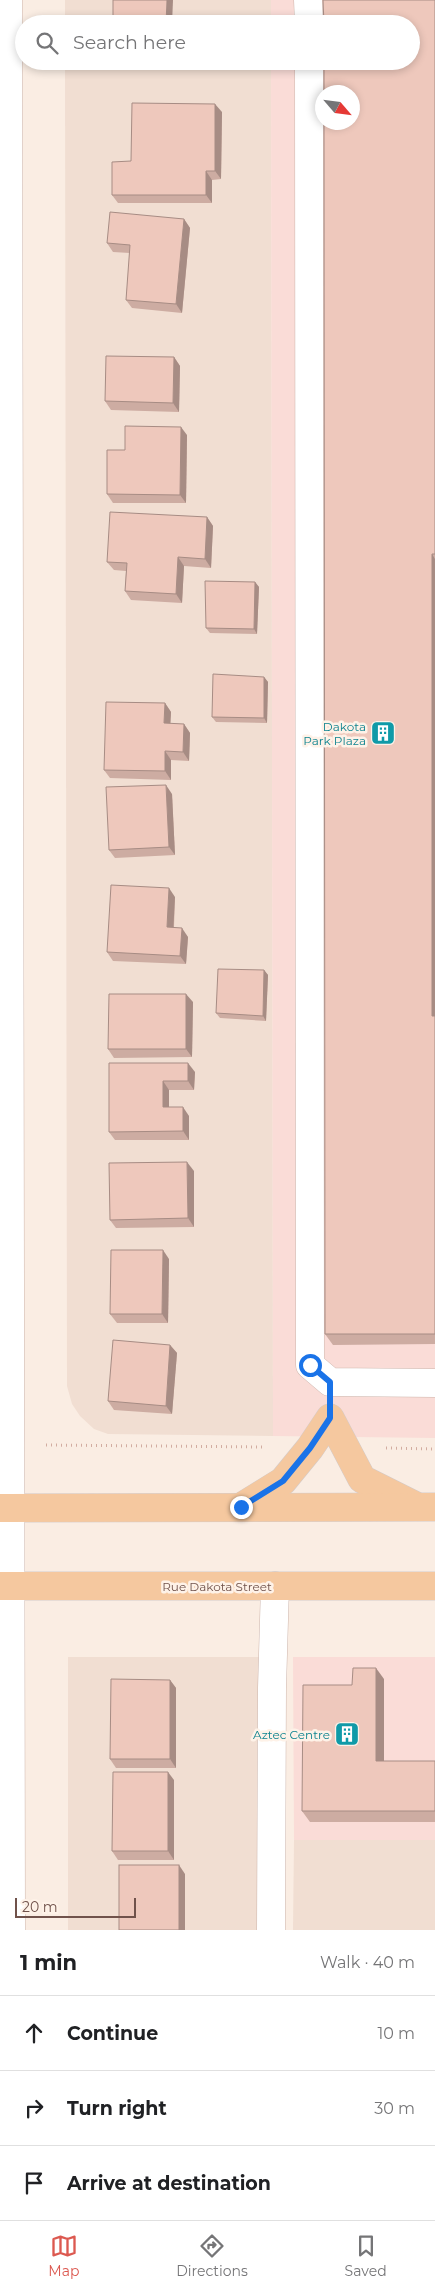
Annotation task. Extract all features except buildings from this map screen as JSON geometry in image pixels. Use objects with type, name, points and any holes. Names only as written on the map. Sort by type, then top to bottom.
[{"type":"main road","points":[[241,1507],[283,1481],[310,1448],[330,1418],[362,1479],[426,1507]]},
{"type":"main road","points":[[5,1508],[426,1507]]},
{"type":"main road","name":"Rue Dakota Street","points":[[5,1586],[435,1586]]},
{"type":"street","points":[[8,0],[4,266],[5,1508],[10,1547],[5,1586],[11,1930]]},
{"type":"street","points":[[308,0],[308,15]]},
{"type":"street","points":[[308,70],[310,1365],[330,1382],[435,1382]]},
{"type":"street","points":[[330,1382],[330,1418]]},
{"type":"street","points":[[272,1930],[274,1586]]},
{"type":"path","points":[[48,1445],[265,1447]]},
{"type":"path","points":[[381,1448],[435,1449]]},
{"type":"shaded area","points":[[65,0],[271,0],[271,15],[65,15]]},
{"type":"shaded area","points":[[271,0],[435,0],[435,1438],[273,1436],[271,70],[420,70],[420,15],[271,15]]},
{"type":"shaded area","points":[[65,70],[271,70],[273,1436],[108,1434],[94,1429],[80,1416],[72,1404],[67,1386]]},
{"type":"shaded area","points":[[68,1657],[259,1657],[259,1930],[68,1930]]},
{"type":"shaded area","points":[[293,1657],[435,1657],[435,1840],[294,1840]]},
{"type":"shaded area","points":[[294,1840],[435,1840],[435,1930],[293,1930]]},
{"type":"place","name":"Dakota Park Plaza","points":[[383,733]]},
{"type":"place","name":"Aztec Centre","points":[[347,1734]]},
{"type":"route","points":[[241,1507],[283,1481],[310,1448],[330,1418],[330,1382],[310,1365]]}]
